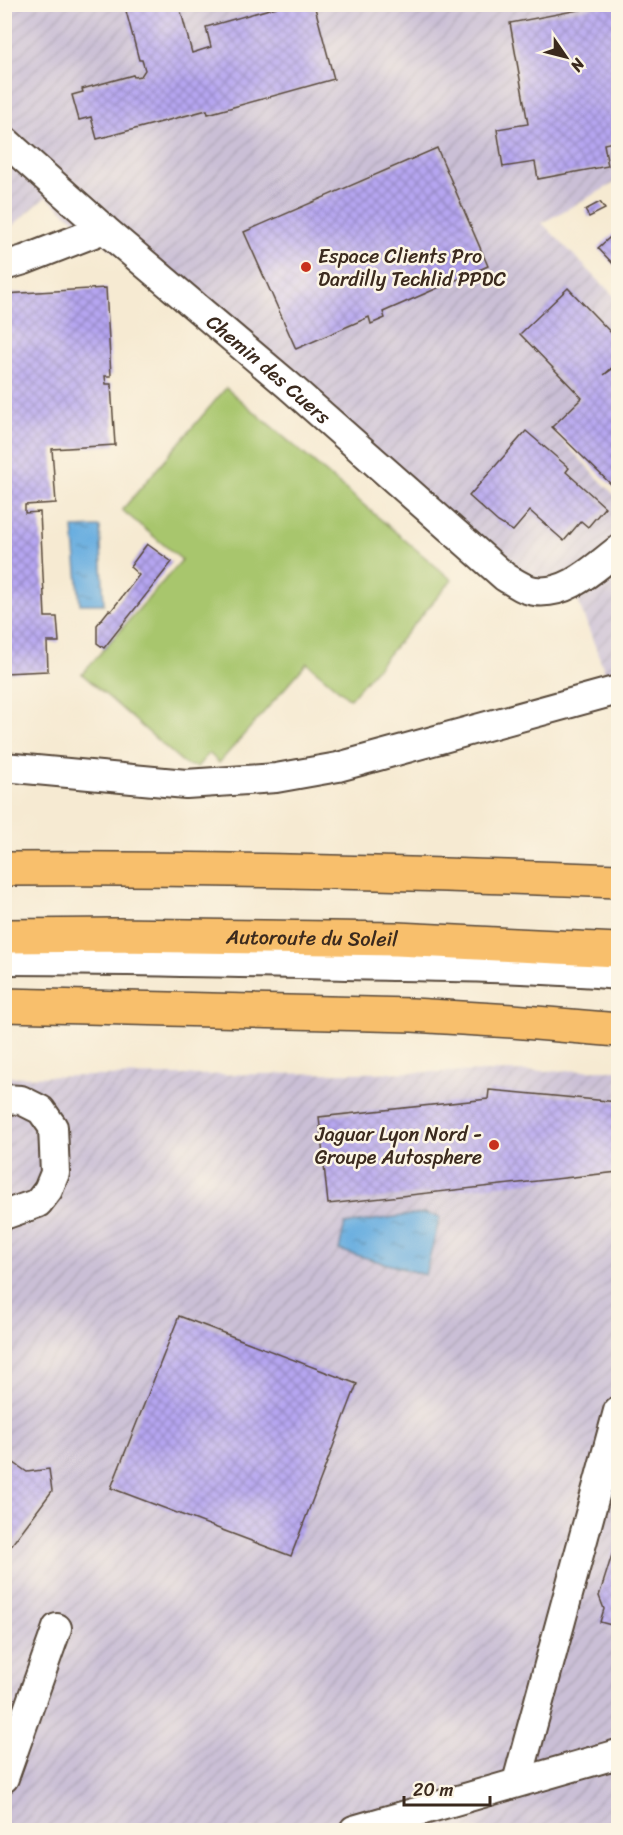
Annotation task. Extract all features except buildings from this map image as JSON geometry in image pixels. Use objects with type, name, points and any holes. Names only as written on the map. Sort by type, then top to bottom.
[{"type":"highway","points":[[4,868],[393,872],[618,881]]},
{"type":"highway","name":"Autoroute du Soleil","points":[[4,936],[117,935],[397,939],[618,950]]},
{"type":"highway","points":[[4,1005],[412,1015],[618,1030]]},
{"type":"street","name":"Chemin des Cuers","points":[[4,140],[104,229],[288,385],[505,577],[535,591],[553,590],[572,584],[618,550]]},
{"type":"street","points":[[4,266],[104,229]]},
{"type":"street","points":[[4,767],[186,784],[276,778],[338,767],[618,690]]},
{"type":"street","points":[[4,960],[416,966],[618,975]]},
{"type":"street","points":[[4,1099],[21,1100],[41,1110],[53,1126],[55,1173],[48,1190],[38,1203],[4,1215]]},
{"type":"street","points":[[517,1782],[618,1411]]},
{"type":"street","points":[[4,1778],[57,1628]]},
{"type":"street","points":[[354,1830],[618,1754]]},
{"type":"shaded area","points":[[5,5],[618,5],[618,181],[542,223],[618,300],[618,371],[555,433],[618,499],[618,707],[572,585],[535,591],[46,197],[5,232]]},
{"type":"shaded area","points":[[618,1070],[618,1830],[5,1830],[4,1077]]},
{"type":"green space","points":[[226,388],[452,580],[350,699],[307,663],[219,763],[209,753],[197,767],[186,765],[82,674],[182,560],[122,510]]},
{"type":"water","points":[[100,527],[104,604],[80,604],[73,528]]},
{"type":"water","points":[[425,1213],[440,1217],[425,1275],[339,1250],[345,1224]]},
{"type":"place","name":"Espace Clients Pro Dardilly Techlid PPDC","points":[[306,267]]},
{"type":"place","name":"Jaguar Lyon Nord - Groupe Autosphere","points":[[494,1145]]}]
